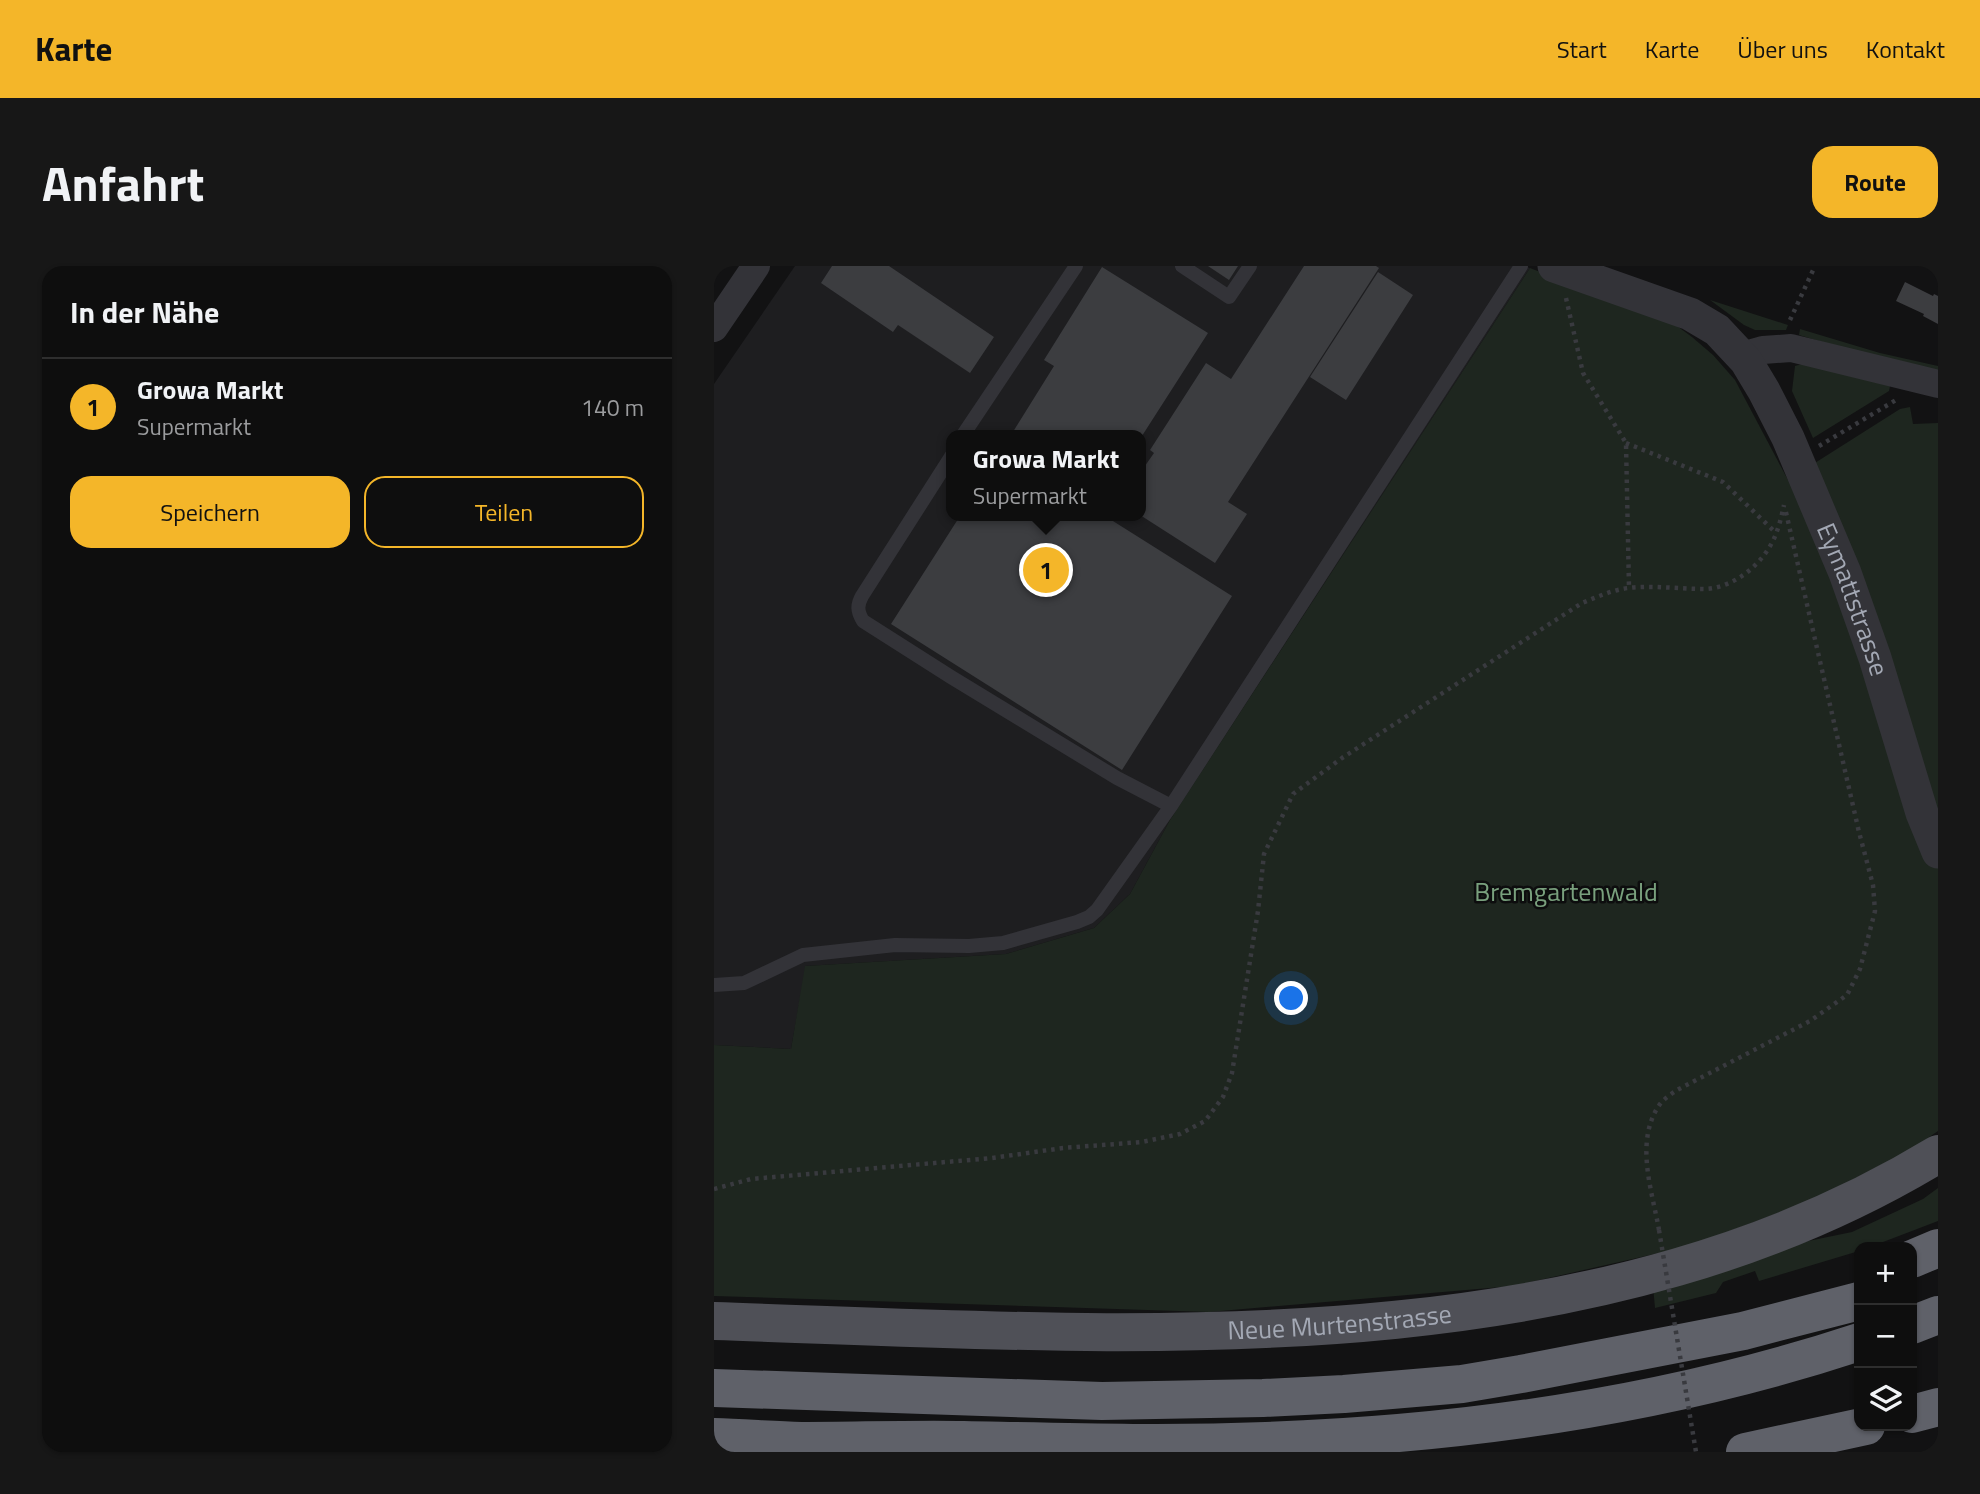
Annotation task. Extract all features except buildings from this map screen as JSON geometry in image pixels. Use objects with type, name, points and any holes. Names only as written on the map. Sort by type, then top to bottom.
[{"type":"highway","points":[[1917,1257],[1938,1248]]},
{"type":"highway","points":[[1917,1282],[1938,1275]]},
{"type":"highway","points":[[1623,1353],[1782,1306],[1854,1281]]},
{"type":"highway","points":[[714,1388],[1049,1400],[1263,1398],[1344,1394],[1462,1384],[1521,1374],[1743,1331],[1854,1302]]},
{"type":"highway","points":[[1917,1323],[1938,1315]]},
{"type":"highway","points":[[714,1437],[799,1441],[1186,1443],[1406,1433],[1531,1418],[1634,1400],[1719,1382],[1854,1343]]},
{"type":"highway","points":[[1917,1412],[1938,1406]]},
{"type":"highway","points":[[1745,1452],[1854,1429]]},
{"type":"highway","points":[[799,1441],[875,1452]]},
{"type":"main road","name":"Neue Murtenstrasse","points":[[714,1321],[1135,1331],[1309,1326],[1433,1316],[1580,1291],[1733,1249],[1852,1202],[1938,1154]]},
{"type":"street","points":[[714,328],[756,266]]},
{"type":"street","name":"Eymattstrasse","points":[[1559,279],[1690,314],[1717,330],[1742,356],[1788,438],[1845,573],[1893,713],[1922,813],[1938,852]]},
{"type":"street","points":[[1742,356],[1763,350],[1791,348],[1932,383]]},
{"type":"lane","points":[[966,430],[1076,266]]},
{"type":"lane","points":[[1182,266],[1229,298],[1250,266]]},
{"type":"lane","points":[[714,985],[744,983],[803,955],[895,945],[969,946],[1003,943],[1077,922],[1097,910],[1171,806],[1521,266]]},
{"type":"lane","points":[[946,463],[862,596],[858,613],[869,626],[1117,778],[1171,806]]},
{"type":"path","points":[[1790,320],[1815,266]]},
{"type":"path","points":[[1559,279],[1583,373],[1626,443],[1629,588]]},
{"type":"path","points":[[1797,460],[1932,383]]},
{"type":"path","points":[[1626,443],[1723,482],[1777,533]]},
{"type":"path","points":[[1696,1452],[1647,1158],[1646,1139],[1651,1121],[1661,1103],[1677,1090],[1810,1021],[1847,995],[1860,969],[1874,911],[1873,885],[1782,496]]},
{"type":"path","points":[[714,1189],[751,1179],[1142,1142],[1180,1134],[1205,1121],[1223,1097],[1232,1073],[1258,911],[1264,854],[1293,794],[1342,758],[1582,603],[1604,593],[1629,588],[1708,589],[1741,577],[1763,555],[1777,533],[1784,505]]},
{"type":"shaded area","points":[[795,266],[1530,268],[1170,820],[1130,894],[1094,928],[1006,954],[806,966],[791,1049],[714,1045],[714,384]]},
{"type":"green space","name":"Bremgartenwald","points":[[1530,268],[1677,326],[1692,337],[1713,355],[1735,380],[1788,480],[1900,409],[1910,407],[1913,424],[1938,423],[1938,1131],[1909,1151],[1810,1201],[1690,1246],[1513,1286],[1209,1312],[714,1296],[714,1045],[791,1049],[805,966],[1006,954],[1094,928],[1130,894],[1170,820]]},
{"type":"green space","points":[[1710,300],[1788,325],[1786,330],[1755,330]]},
{"type":"green space","points":[[1800,329],[1880,353],[1938,366],[1938,371],[1799,335]]},
{"type":"green space","points":[[1802,364],[1890,386],[1889,391],[1813,438],[1792,391],[1795,366]]},
{"type":"green space","points":[[1938,1188],[1938,1221],[1883,1242],[1854,1242],[1854,1252],[1759,1281],[1755,1271],[1723,1282],[1716,1293],[1655,1308],[1653,1286],[1769,1249],[1852,1232],[1923,1199]]},
{"type":"place","name":"Growa Markt","points":[[1046,570]]}]
